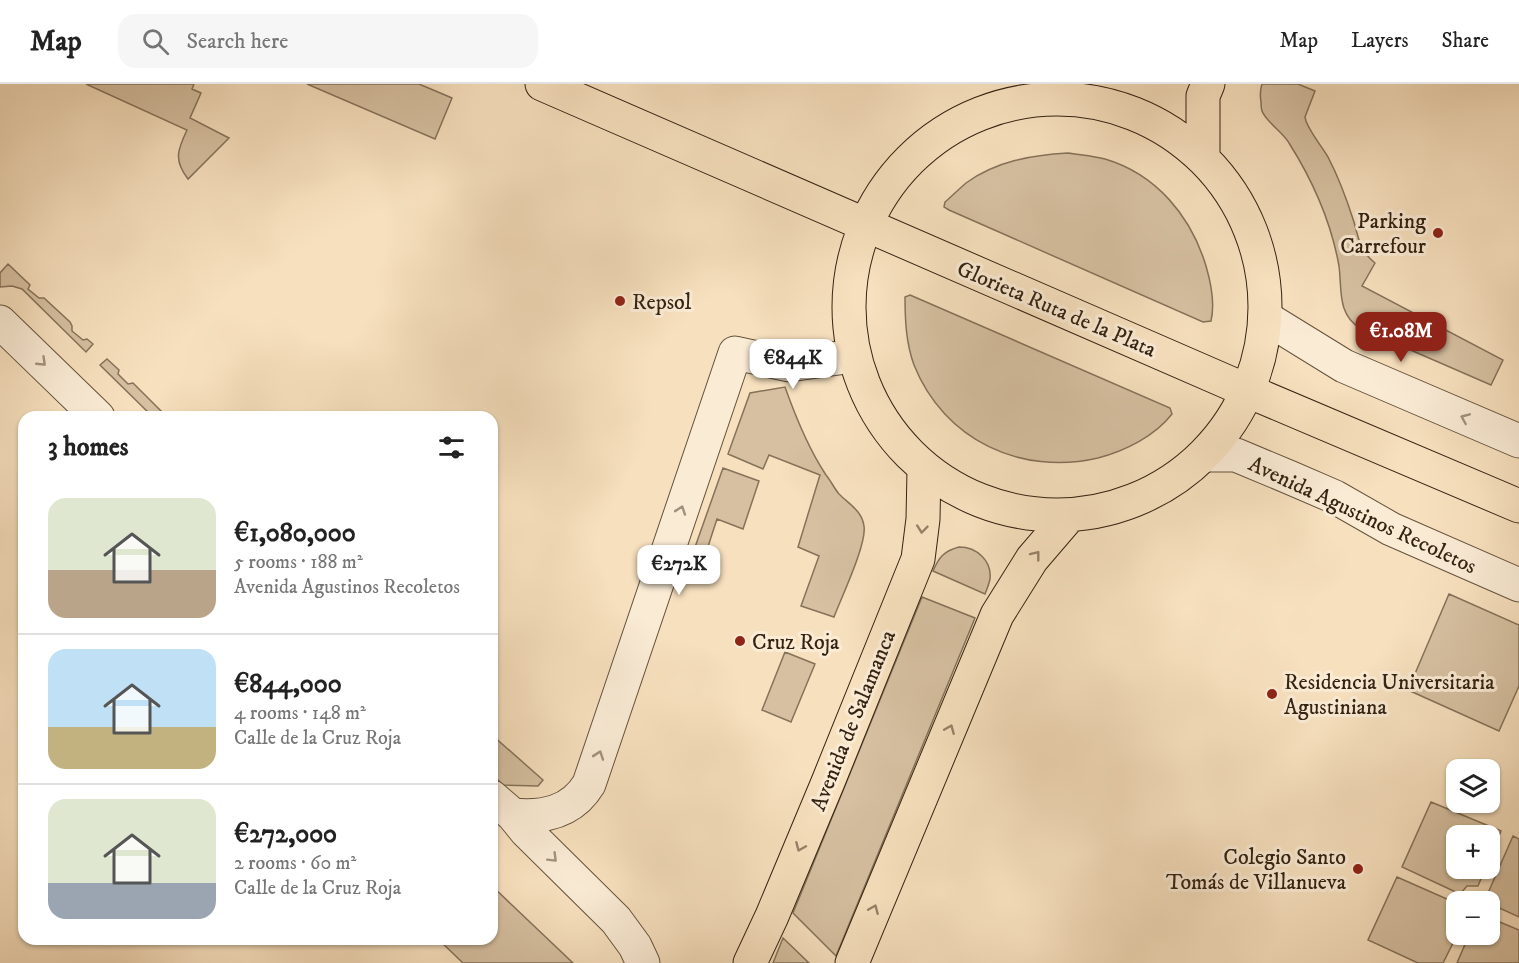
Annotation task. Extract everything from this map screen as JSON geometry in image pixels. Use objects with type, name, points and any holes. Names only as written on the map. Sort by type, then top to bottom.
[{"type":"main road","name":"Glorieta Ruta de la Plata","points":[[542,84],[1248,391]]},
{"type":"main road","points":[[1203,156],[1203,96],[1208,84]]},
{"type":"main road","points":[[1064,91],[1113,105],[1167,129],[1203,156],[1241,206],[1261,259],[1266,318],[1260,357],[1248,391],[1231,422],[1204,455],[1145,497],[1068,517],[993,507],[924,470],[876,414],[853,356],[849,287],[856,252],[866,225],[885,192],[912,156],[951,127],[1002,105],[1064,91]]},
{"type":"main road","points":[[1248,391],[1519,507]]},
{"type":"main road","name":"Avenida de Salamanca","points":[[750,963],[828,782],[918,559],[923,519],[924,470]]},
{"type":"main road","points":[[852,963],[997,615],[1032,559],[1068,517]]},
{"type":"street","points":[[1266,318],[1344,366],[1519,441]]},
{"type":"street","points":[[0,322],[92,411]]},
{"type":"street","points":[[502,806],[528,816],[554,813],[572,805],[590,784],[735,353],[789,365],[853,356]]},
{"type":"street","name":"Avenida Agustinos Recoletos","points":[[1204,455],[1236,455],[1292,478],[1335,497],[1391,529],[1519,585]]},
{"type":"street","points":[[502,806],[616,920],[644,963]]},
{"type":"shaded area","points":[[86,84],[194,84],[192,89],[201,93],[190,118],[229,138],[188,179],[180,166],[178,155],[187,130]]},
{"type":"shaded area","points":[[307,84],[419,84],[452,98],[435,139]]},
{"type":"shaded area","points":[[1262,84],[1298,84],[1315,91],[1305,117],[1306,121],[1336,173],[1361,245],[1375,263],[1362,286],[1503,360],[1491,385],[1360,328],[1347,316],[1342,300],[1336,249],[1326,217],[1298,157],[1262,111],[1260,95]]},
{"type":"shaded area","points":[[1068,153],[1105,159],[1123,166],[1140,175],[1169,199],[1191,230],[1206,266],[1212,294],[1211,321],[1203,322],[944,207],[945,202],[966,183],[990,169],[1015,160]]},
{"type":"shaded area","points":[[8,264],[30,285],[28,289],[39,298],[44,298],[70,322],[72,331],[83,340],[87,339],[93,344],[86,352],[22,289],[12,286],[0,287],[0,273]]},
{"type":"shaded area","points":[[910,295],[1170,408],[1172,414],[1139,442],[1098,458],[1069,462],[1041,462],[1014,456],[988,446],[965,432],[945,414],[927,391],[911,357],[905,297]]},
{"type":"shaded area","points":[[107,359],[119,370],[118,374],[128,384],[133,383],[161,411],[147,411],[100,365]]},
{"type":"shaded area","points":[[785,387],[803,432],[820,465],[839,494],[858,512],[863,521],[862,545],[834,617],[801,606],[819,556],[798,547],[820,475],[769,455],[763,469],[728,454],[750,393]]},
{"type":"shaded area","points":[[723,468],[759,481],[743,529],[717,519],[700,571],[688,567]]},
{"type":"shaded area","points":[[959,547],[977,552],[989,566],[990,579],[985,594],[933,571],[943,555]]},
{"type":"shaded area","points":[[1449,594],[1519,625],[1519,686],[1499,731],[1408,690]]},
{"type":"shaded area","points":[[922,597],[975,618],[836,956],[793,913]]},
{"type":"shaded area","points":[[785,652],[815,664],[791,722],[762,710]]},
{"type":"shaded area","points":[[498,740],[543,780],[538,786],[503,785],[498,780]]},
{"type":"shaded area","points":[[1431,802],[1446,808],[1446,813],[1458,813],[1487,825],[1446,825],[1446,879],[1481,879],[1478,886],[1467,886],[1463,891],[1454,891],[1402,867]]},
{"type":"shaded area","points":[[1513,836],[1519,839],[1519,917],[1500,908],[1500,891],[1489,891],[1494,879],[1500,879],[1500,866]]},
{"type":"shaded area","points":[[1397,877],[1446,899],[1446,945],[1452,945],[1443,963],[1418,963],[1368,940]]},
{"type":"shaded area","points":[[498,892],[573,963],[463,963],[444,945],[498,945]]},
{"type":"shaded area","points":[[1500,922],[1519,930],[1519,963],[1457,963],[1465,945],[1500,945]]},
{"type":"shaded area","points":[[783,938],[809,963],[773,963]]},
{"type":"place","name":"Parking Carrefour","points":[[1438,233]]},
{"type":"place","name":"Repsol","points":[[620,301]]},
{"type":"place","name":"Cruz Roja","points":[[740,641]]},
{"type":"place","name":"Residencia Universitaria Agustiniana","points":[[1272,694]]},
{"type":"place","name":"Colegio Santo Tomás de Villanueva","points":[[1358,869]]}]
